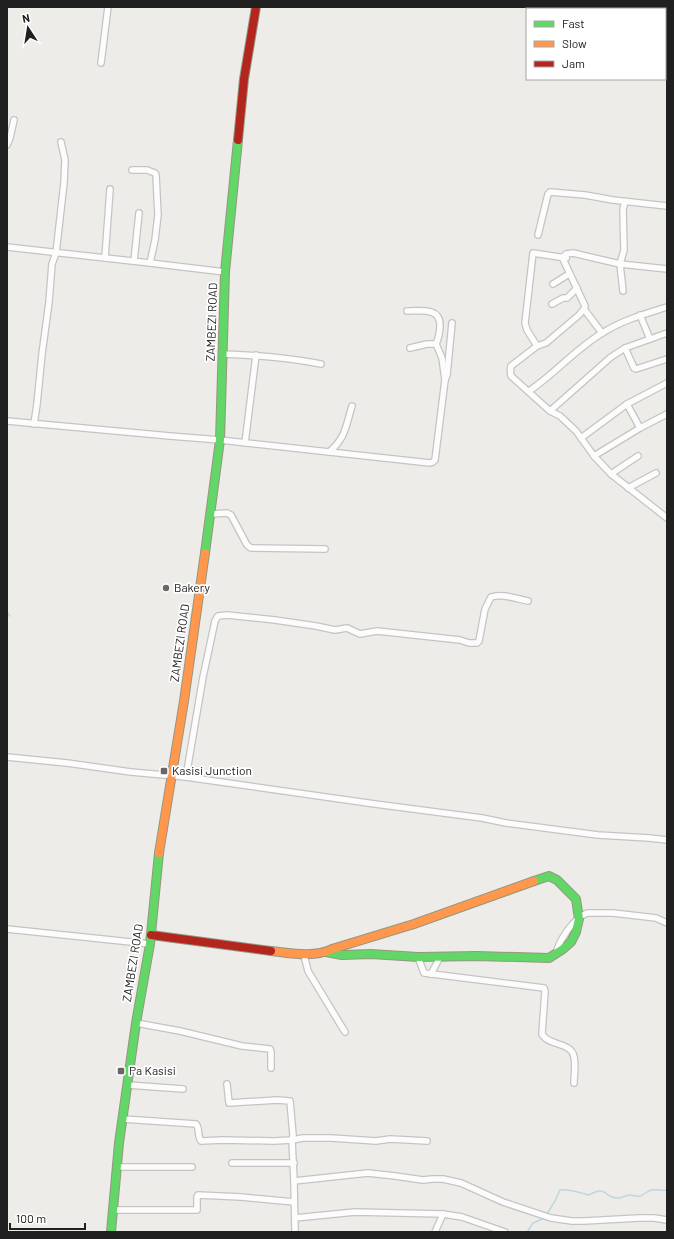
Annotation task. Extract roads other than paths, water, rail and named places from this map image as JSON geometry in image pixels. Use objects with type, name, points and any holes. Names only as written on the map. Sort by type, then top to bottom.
[{"type":"main road","name":"ZAMBEZI ROAD","points":[[111,1232],[123,1119],[136,1023],[150,944],[159,855],[211,514],[220,440],[225,272],[244,79],[256,7]]},
{"type":"main road","points":[[151,935],[304,955],[326,952],[337,954],[372,954],[418,957],[477,956],[540,959],[549,958],[571,942],[576,932],[579,919],[576,899],[557,880],[549,876],[459,909],[326,952]]},
{"type":"street","points":[[101,63],[108,7]]},
{"type":"street","points":[[7,145],[14,120]]},
{"type":"street","points":[[34,424],[49,302],[52,264],[56,253],[64,183],[65,160],[61,142]]},
{"type":"street","points":[[132,170],[147,170],[155,173],[156,175],[158,216],[150,262]]},
{"type":"street","points":[[105,258],[110,189]]},
{"type":"street","points":[[538,236],[548,194],[550,192],[667,206]]},
{"type":"street","points":[[623,291],[620,264],[624,250],[623,209],[625,202]]},
{"type":"street","points":[[134,261],[139,213]]},
{"type":"street","points":[[7,248],[150,262],[225,272]]},
{"type":"street","points":[[537,346],[527,330],[525,322],[533,253],[566,258]]},
{"type":"street","points":[[602,332],[584,309],[585,306],[563,259],[566,258],[564,256],[566,254],[573,253],[620,264],[667,269]]},
{"type":"street","points":[[553,284],[569,274]]},
{"type":"street","points":[[552,304],[563,298],[568,298],[577,288]]},
{"type":"street","points":[[529,391],[602,332],[627,320],[667,307]]},
{"type":"street","points":[[584,309],[546,343],[537,346],[511,366],[510,370],[512,376],[550,411],[560,416],[581,438],[594,456],[611,474],[667,518]]},
{"type":"street","points":[[406,311],[423,310],[437,314],[440,323],[436,344],[442,358],[445,380]]},
{"type":"street","points":[[640,315],[650,339]]},
{"type":"street","points":[[7,421],[220,440],[430,463],[435,460],[445,380],[447,376],[452,323]]},
{"type":"street","points":[[550,411],[601,364],[625,348],[667,333]]},
{"type":"street","points":[[410,348],[427,344],[436,344]]},
{"type":"street","points":[[625,348],[634,368],[636,369],[667,359]]},
{"type":"street","points":[[222,354],[256,355],[321,364]]},
{"type":"street","points":[[245,443],[256,355]]},
{"type":"street","points":[[581,438],[627,404],[667,383]]},
{"type":"street","points":[[627,404],[640,428]]},
{"type":"street","points":[[329,452],[335,447],[344,434],[352,406]]},
{"type":"street","points":[[594,456],[640,428],[667,414]]},
{"type":"street","points":[[611,474],[638,456]]},
{"type":"street","points":[[628,488],[656,474]]},
{"type":"street","points":[[211,514],[231,514],[250,548],[325,549]]},
{"type":"street","points":[[186,777],[206,664],[215,621],[218,616],[227,615],[276,620],[335,630],[347,628],[360,634],[377,631],[460,640],[474,644],[479,641],[485,609],[491,597],[504,596],[528,601]]},
{"type":"street","points":[[7,757],[186,777],[598,835],[667,840]]},
{"type":"street","points":[[579,919],[583,914],[587,913],[613,913],[656,918],[667,923]]},
{"type":"street","points":[[7,929],[150,944]]},
{"type":"street","points":[[304,955],[308,971],[345,1032]]},
{"type":"street","points":[[418,957],[424,974],[544,988],[542,1034],[545,1038],[570,1049],[573,1053],[574,1083]]},
{"type":"street","points":[[431,974],[440,957]]},
{"type":"street","points":[[136,1023],[180,1031],[242,1046],[270,1049],[271,1068]]},
{"type":"street","points":[[128,1084],[183,1089]]},
{"type":"street","points":[[227,1084],[229,1103],[277,1100],[290,1101],[293,1135],[295,1232]]},
{"type":"street","points":[[123,1119],[196,1124],[198,1126],[199,1138],[201,1140],[292,1140],[302,1138],[331,1138],[376,1141],[390,1139],[427,1141]]},
{"type":"street","points":[[232,1163],[294,1163]]},
{"type":"street","points":[[117,1167],[192,1167]]},
{"type":"street","points":[[294,1181],[368,1173],[423,1180],[443,1179],[461,1183],[503,1202],[536,1214],[557,1219],[584,1222],[639,1218],[667,1220]]},
{"type":"street","points":[[113,1210],[197,1210],[198,1195],[294,1202]]},
{"type":"street","points":[[295,1218],[355,1212],[443,1214],[462,1217],[505,1232]]},
{"type":"street","points":[[435,1232],[443,1214]]},
{"type":"waterway","points":[[7,612],[10,616]]},
{"type":"waterway","points":[[547,1214],[560,1190],[589,1195],[595,1192],[603,1191],[614,1198],[621,1198],[628,1195],[640,1196],[651,1190],[667,1190]]},
{"type":"waterway","points":[[527,1232],[533,1223],[545,1218]]},
{"type":"place","name":"Bakery","points":[[166,588]]},
{"type":"place","name":"Kasisi Junction","points":[[164,771]]},
{"type":"place","name":"Pa Kasisi","points":[[121,1071]]}]
